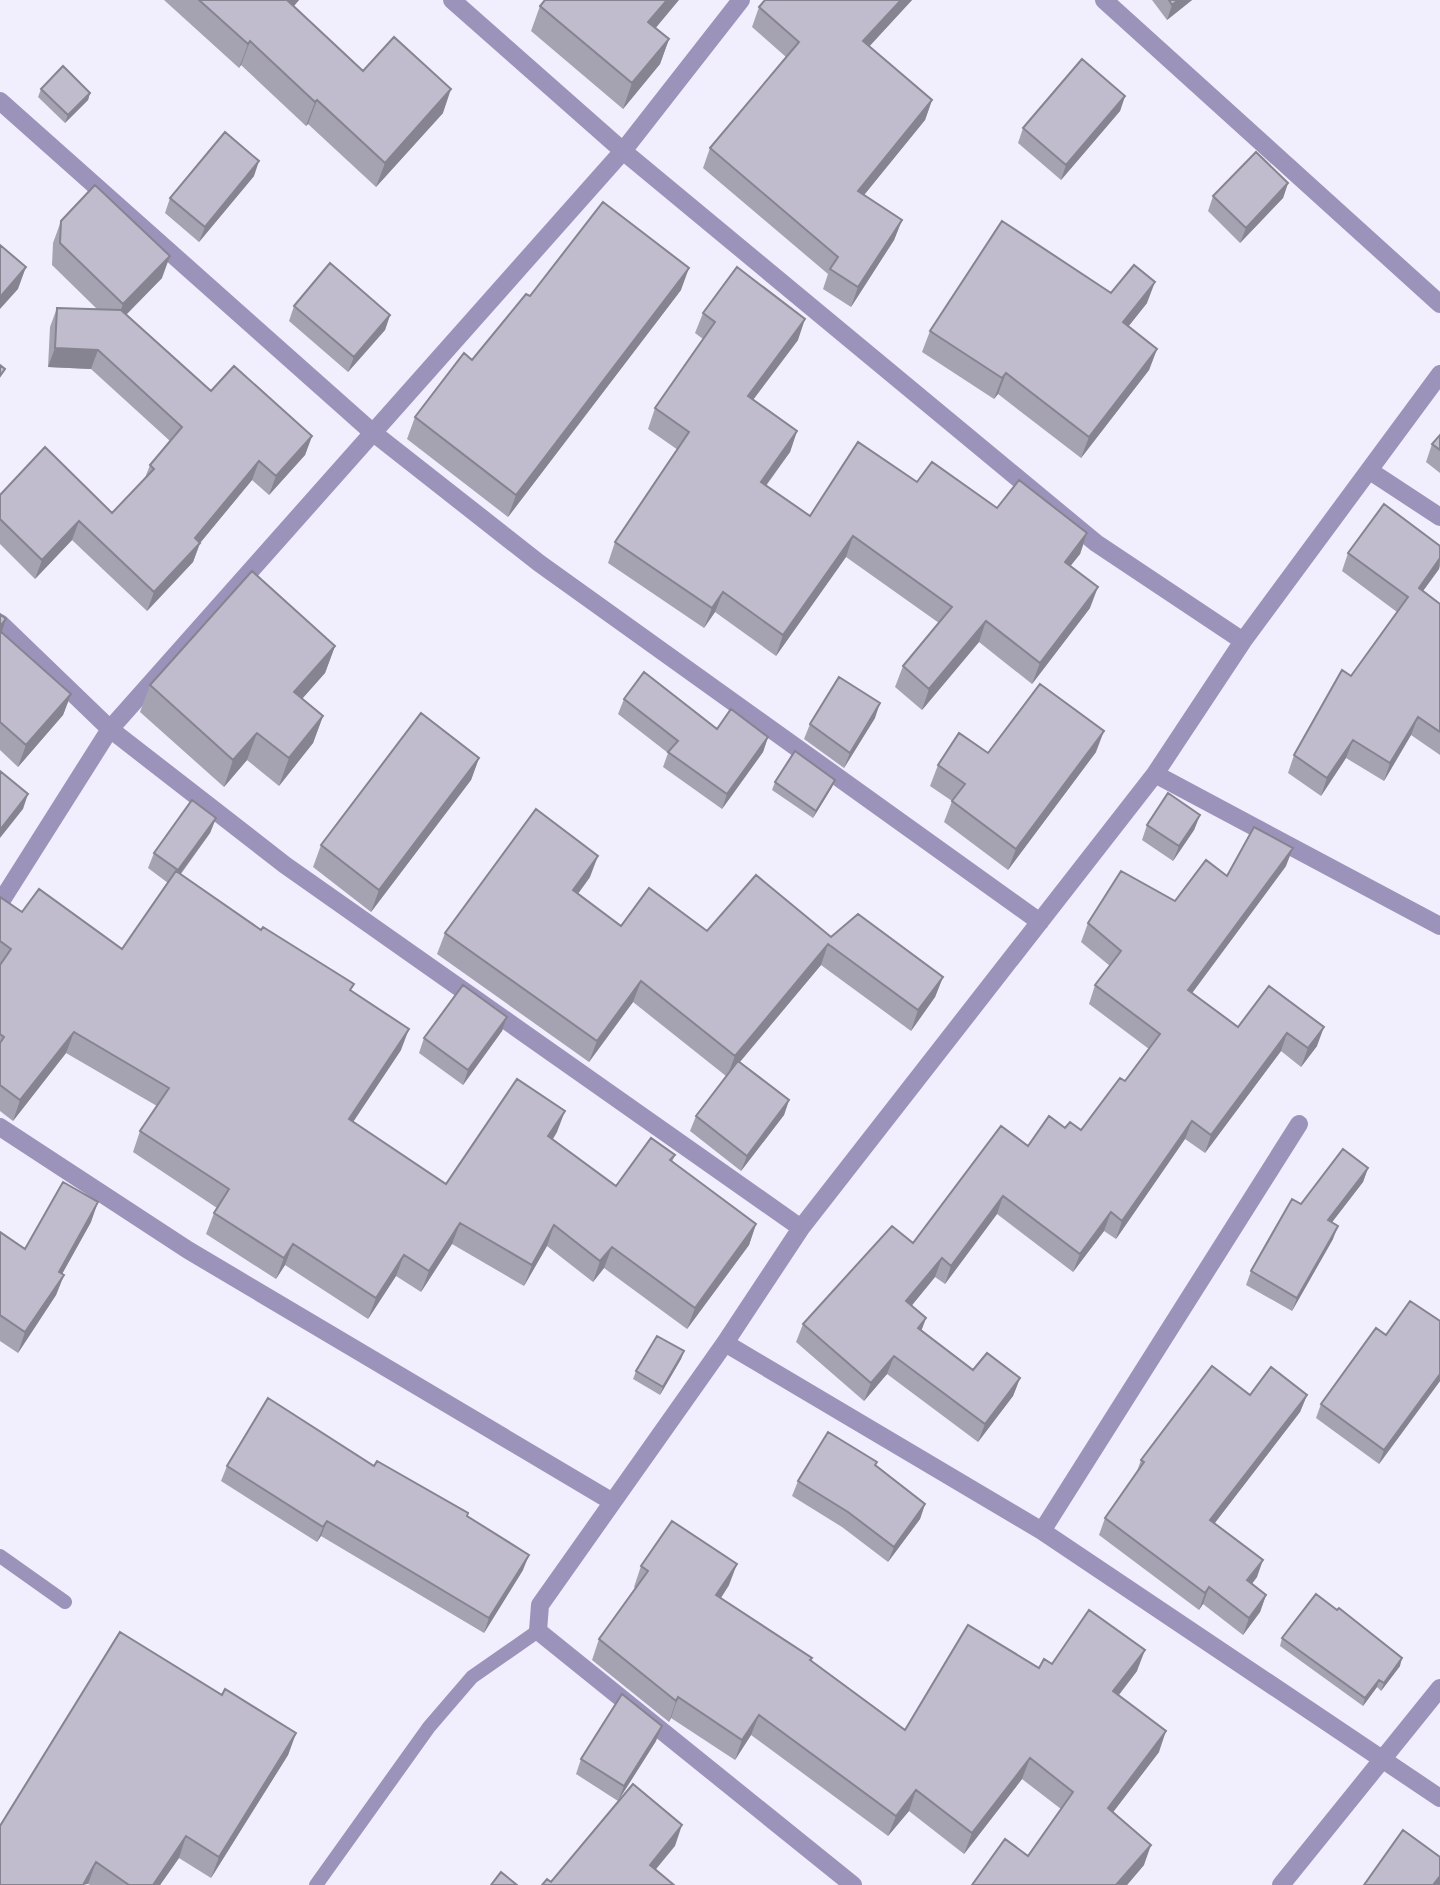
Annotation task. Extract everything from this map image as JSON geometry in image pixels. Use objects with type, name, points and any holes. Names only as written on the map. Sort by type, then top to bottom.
[{"type":"street","points":[[452,0],[623,150],[1096,543],[1243,641]]},
{"type":"street","points":[[0,903],[110,729],[371,431],[623,150],[741,0]]},
{"type":"street","points":[[1104,0],[1440,304]]},
{"type":"street","points":[[0,101],[371,431],[539,563],[1040,922]]},
{"type":"street","points":[[853,1885],[538,1631],[540,1605],[725,1343],[802,1228],[1155,774],[1243,641],[1440,374]]},
{"type":"street","points":[[1370,471],[1440,517]]},
{"type":"street","points":[[0,623],[110,729],[285,865],[802,1228]]},
{"type":"street","points":[[1155,774],[1440,926]]},
{"type":"street","points":[[1042,1531],[1299,1124]]},
{"type":"street","points":[[0,1127],[188,1250],[611,1501]]},
{"type":"street","points":[[725,1343],[1042,1531],[1440,1798]]},
{"type":"street","points":[[1281,1885],[1385,1760],[1440,1688]]},
{"type":"lane","points":[[0,1556],[65,1602]]},
{"type":"lane","points":[[316,1885],[429,1727],[472,1677],[538,1631]]},
{"type":"building","points":[[199,0],[287,0],[363,71],[394,37],[451,89],[385,163],[250,41],[248,44]]},
{"type":"building","points":[[545,0],[667,0],[648,22],[669,39],[632,83],[540,6]]},
{"type":"building","points":[[765,0],[901,0],[863,41],[932,100],[858,191],[902,220],[858,287],[830,269],[838,257],[710,148],[799,42],[759,7]]},
{"type":"building","points":[[1082,59],[1125,96],[1066,165],[1023,128]]},
{"type":"building","points":[[63,66],[90,93],[68,115],[41,89]]},
{"type":"building","points":[[225,132],[259,161],[205,227],[170,198]]},
{"type":"building","points":[[1256,152],[1288,183],[1246,228],[1213,196]]},
{"type":"building","points":[[95,185],[170,256],[123,304],[60,243],[61,221]]},
{"type":"building","points":[[603,202],[689,268],[516,495],[415,417],[464,353],[472,360],[526,294],[530,296]]},
{"type":"building","points":[[1002,221],[1111,293],[1134,265],[1155,282],[1123,322],[1157,349],[1089,437],[1006,373],[1002,378],[930,331]]},
{"type":"building","points":[[0,245],[26,267],[0,297]]},
{"type":"building","points":[[330,263],[390,315],[354,357],[294,306]]},
{"type":"building","points":[[737,267],[805,319],[748,396],[797,431],[761,482],[810,516],[858,442],[917,482],[932,462],[997,508],[1019,480],[1087,533],[1065,562],[1098,587],[1040,663],[986,621],[929,689],[903,666],[952,607],[853,536],[783,635],[723,592],[712,608],[615,542],[689,432],[655,408],[715,322],[703,313]]},
{"type":"building","points":[[57,308],[121,310],[211,391],[234,366],[312,436],[276,476],[259,461],[195,538],[200,543],[154,592],[79,521],[42,560],[0,519],[0,495],[45,447],[112,513],[154,469],[150,465],[182,427],[98,350],[55,348]]},
{"type":"building","points":[[1440,435],[1440,450],[1432,444]]},
{"type":"building","points":[[1384,504],[1440,546],[1440,558],[1419,588],[1440,604],[1440,732],[1418,717],[1390,763],[1353,740],[1327,778],[1294,755],[1342,670],[1351,676],[1408,597],[1348,553]]},
{"type":"building","points":[[252,571],[335,646],[294,692],[323,716],[289,758],[257,733],[233,760],[150,685]]},
{"type":"building","points":[[0,614],[6,619],[0,626]]},
{"type":"building","points":[[0,631],[71,694],[26,745],[0,722]]},
{"type":"building","points":[[644,672],[717,729],[731,709],[768,737],[727,794],[668,752],[678,741],[624,699]]},
{"type":"building","points":[[839,677],[880,703],[850,753],[810,724]]},
{"type":"building","points":[[1040,684],[1104,731],[1016,849],[952,801],[965,784],[938,765],[959,733],[988,753]]},
{"type":"building","points":[[421,713],[479,758],[379,890],[321,845]]},
{"type":"building","points":[[795,751],[835,780],[816,811],[775,782]]},
{"type":"building","points":[[0,771],[28,794],[0,830]]},
{"type":"building","points":[[1168,793],[1200,815],[1179,846],[1147,825]]},
{"type":"building","points":[[192,800],[216,818],[178,870],[154,853]]},
{"type":"building","points":[[536,809],[598,856],[573,890],[621,926],[649,888],[707,931],[756,875],[831,937],[858,914],[943,977],[918,1010],[828,944],[735,1056],[641,981],[597,1041],[445,933]]},
{"type":"building","points":[[1254,827],[1293,848],[1188,990],[1238,1027],[1269,986],[1324,1027],[1308,1048],[1287,1033],[1211,1135],[1192,1121],[1122,1221],[1111,1212],[1080,1254],[1003,1196],[951,1266],[942,1258],[906,1301],[926,1318],[918,1328],[973,1370],[987,1353],[1020,1378],[985,1424],[894,1356],[871,1383],[803,1324],[892,1226],[913,1243],[1001,1126],[1028,1146],[1049,1116],[1065,1128],[1070,1122],[1081,1130],[1120,1078],[1125,1081],[1160,1034],[1095,985],[1121,951],[1088,923],[1121,871],[1175,901],[1206,860],[1227,876]]},
{"type":"building","points":[[176,871],[261,930],[263,927],[354,984],[350,990],[409,1029],[349,1119],[446,1184],[517,1079],[565,1111],[548,1136],[616,1186],[651,1138],[675,1155],[670,1160],[756,1224],[695,1308],[612,1247],[600,1261],[554,1225],[532,1265],[460,1223],[429,1271],[404,1255],[376,1298],[293,1244],[284,1258],[214,1213],[229,1189],[140,1131],[169,1088],[74,1032],[20,1100],[0,1085],[0,1043],[4,1037],[0,1034],[0,965],[11,949],[0,941],[0,897],[22,912],[39,889],[122,949]]},
{"type":"building","points":[[463,985],[507,1017],[468,1070],[424,1038]]},
{"type":"building","points":[[738,1061],[789,1100],[747,1156],[696,1116]]},
{"type":"building","points":[[1343,1149],[1368,1168],[1328,1220],[1338,1226],[1297,1298],[1251,1271],[1292,1199],[1301,1204]]},
{"type":"building","points":[[63,1182],[98,1202],[59,1272],[64,1275],[25,1332],[0,1315],[0,1232],[25,1249]]},
{"type":"building","points":[[1410,1301],[1440,1321],[1440,1374],[1384,1450],[1321,1404],[1376,1328],[1386,1335]]},
{"type":"building","points":[[657,1336],[684,1351],[663,1387],[636,1371]]},
{"type":"building","points":[[1212,1366],[1250,1395],[1271,1367],[1307,1395],[1210,1520],[1263,1560],[1247,1580],[1266,1595],[1249,1618],[1209,1587],[1205,1593],[1105,1518],[1144,1462],[1141,1460]]},
{"type":"building","points":[[268,1398],[374,1466],[377,1461],[468,1513],[467,1516],[529,1555],[489,1618],[327,1521],[323,1527],[227,1466]]},
{"type":"building","points":[[828,1432],[877,1462],[875,1465],[925,1504],[894,1547],[848,1512],[798,1481]]},
{"type":"building","points":[[672,1521],[737,1564],[716,1595],[812,1658],[810,1660],[905,1730],[968,1625],[1039,1668],[1044,1659],[1052,1664],[1089,1610],[1145,1650],[1113,1691],[1166,1731],[1108,1808],[1151,1845],[1116,1885],[972,1885],[1005,1839],[1028,1856],[1073,1792],[1030,1758],[972,1833],[916,1790],[896,1816],[759,1715],[742,1740],[678,1697],[676,1701],[599,1639],[648,1571],[641,1566]]},
{"type":"building","points":[[1316,1594],[1337,1610],[1339,1608],[1402,1658],[1384,1683],[1379,1680],[1365,1698],[1282,1638]]},
{"type":"building","points":[[120,1632],[222,1695],[225,1689],[296,1733],[219,1857],[186,1836],[153,1885],[129,1885],[96,1862],[83,1885],[0,1885],[0,1826]]},
{"type":"building","points":[[622,1694],[662,1726],[624,1786],[581,1759]]},
{"type":"building","points":[[633,1784],[682,1825],[650,1865],[674,1885],[542,1885],[547,1879],[551,1882]]},
{"type":"building","points":[[1403,1830],[1440,1857],[1440,1876],[1433,1885],[1364,1885]]},
{"type":"building","points":[[501,1872],[517,1885],[491,1885]]}]
